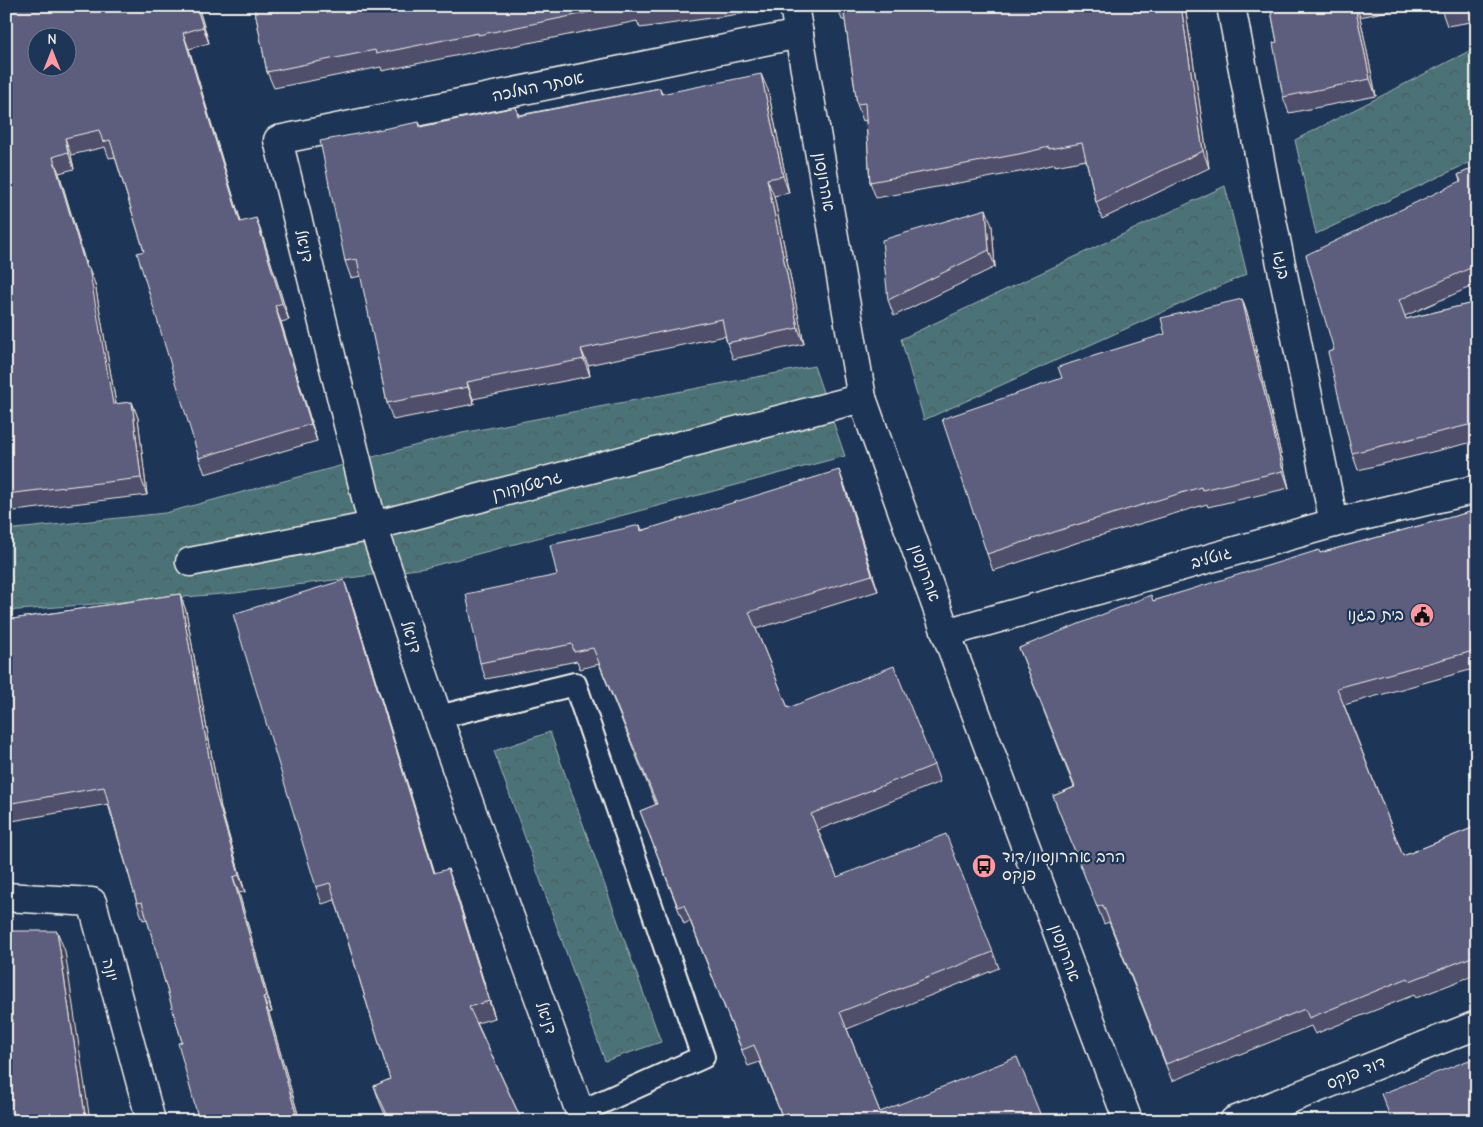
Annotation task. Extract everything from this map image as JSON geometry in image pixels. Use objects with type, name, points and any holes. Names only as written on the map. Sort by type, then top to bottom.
[{"type":"street","name":"אהרונסון","points":[[794,6],[862,398],[946,633],[1128,1121]]},
{"type":"street","name":"בנגו","points":[[1231,6],[1270,210],[1334,523]]},
{"type":"street","name":"אסתר המלכה","points":[[278,140],[799,34]]},
{"type":"street","name":"דניאל","points":[[278,140],[373,526],[438,717],[582,1116]]},
{"type":"street","name":"גרשטנקורן","points":[[190,562],[373,526],[862,398]]},
{"type":"street","name":"גוטליב","points":[[946,633],[1334,523],[1477,489]]},
{"type":"street","name":"יונה","points":[[6,897],[92,902],[151,1121]]},
{"type":"street","name":"דוד פנקס","points":[[1247,1118],[1477,1025]]},
{"type":"lane","points":[[438,717],[575,684],[703,1057],[582,1116]]},
{"type":"green space","points":[[1477,47],[1477,159],[1316,234],[1295,140]]},
{"type":"green space","points":[[1225,186],[1247,274],[924,420],[901,339]]},
{"type":"green space","points":[[814,366],[845,456],[425,568],[235,593],[6,611],[6,530],[165,513],[462,433]]},
{"type":"green space","points":[[550,732],[661,1042],[605,1061],[494,751]]},
{"type":"building","points":[[6,6],[196,6],[203,27],[183,33],[240,222],[256,218],[282,303],[275,306],[311,424],[199,458],[137,253],[144,251],[110,140],[103,142],[99,130],[65,138],[68,152],[53,157],[86,268],[89,268],[113,404],[132,402],[141,478],[6,494]]},
{"type":"building","points":[[254,6],[620,6],[478,35],[478,33],[376,54],[375,50],[267,72]]},
{"type":"building","points":[[633,6],[673,6],[634,12]]},
{"type":"building","points":[[843,6],[1181,6],[1203,151],[1096,202],[1082,143],[1049,149],[1049,147],[870,182],[865,103],[857,104]]},
{"type":"building","points":[[1270,6],[1355,6],[1370,79],[1283,97],[1273,43],[1277,42]]},
{"type":"building","points":[[1440,6],[1462,6],[1441,10]]},
{"type":"building","points":[[761,74],[783,176],[767,179],[798,328],[727,343],[722,319],[581,349],[584,359],[467,382],[468,387],[387,403],[357,259],[345,261],[320,141],[419,122],[420,127],[516,107],[518,116],[660,88],[661,94]]},
{"type":"building","points":[[1477,166],[1477,265],[1399,300],[1406,319],[1477,302],[1477,423],[1352,453],[1328,352],[1334,350],[1306,255],[1461,181],[1458,175]]},
{"type":"building","points":[[986,209],[989,250],[888,300],[882,240]]},
{"type":"building","points":[[1242,299],[1283,471],[1202,490],[1201,487],[987,554],[942,419],[1062,378],[1058,367],[1165,334],[1161,318]]},
{"type":"building","points":[[839,470],[872,575],[749,612],[788,708],[894,666],[934,765],[811,814],[837,877],[946,834],[993,952],[840,1012],[880,1112],[1017,1057],[1043,1121],[784,1121],[754,1045],[742,1050],[684,905],[678,907],[640,811],[657,804],[593,648],[574,652],[572,644],[480,663],[466,594],[557,575],[550,545],[640,525],[641,531]]},
{"type":"building","points":[[1477,510],[1477,650],[1337,688],[1403,856],[1477,826],[1477,955],[1410,981],[1408,978],[1309,1018],[1305,1009],[1166,1064],[1103,905],[1097,907],[1053,796],[1075,787],[1019,648],[1151,595],[1153,601],[1319,550],[1320,553]]},
{"type":"building","points":[[344,580],[434,873],[448,869],[489,1001],[469,1007],[522,1121],[390,1121],[374,1086],[390,1079],[330,883],[316,887],[233,614]]},
{"type":"building","points":[[180,594],[215,791],[239,875],[233,877],[266,996],[263,997],[298,1121],[199,1121],[178,1043],[182,1042],[142,902],[137,903],[104,787],[6,804],[6,620]]},
{"type":"building","points":[[6,931],[57,931],[86,1121],[6,1121]]},
{"type":"building","points":[[1477,1057],[1477,1121],[1392,1121],[1381,1094]]},
{"type":"place","name":"בית בגנו","points":[[1422,615]]},
{"type":"place","name":"הרב אהרונסון/דוד פנקס","points":[[984,866]]}]
